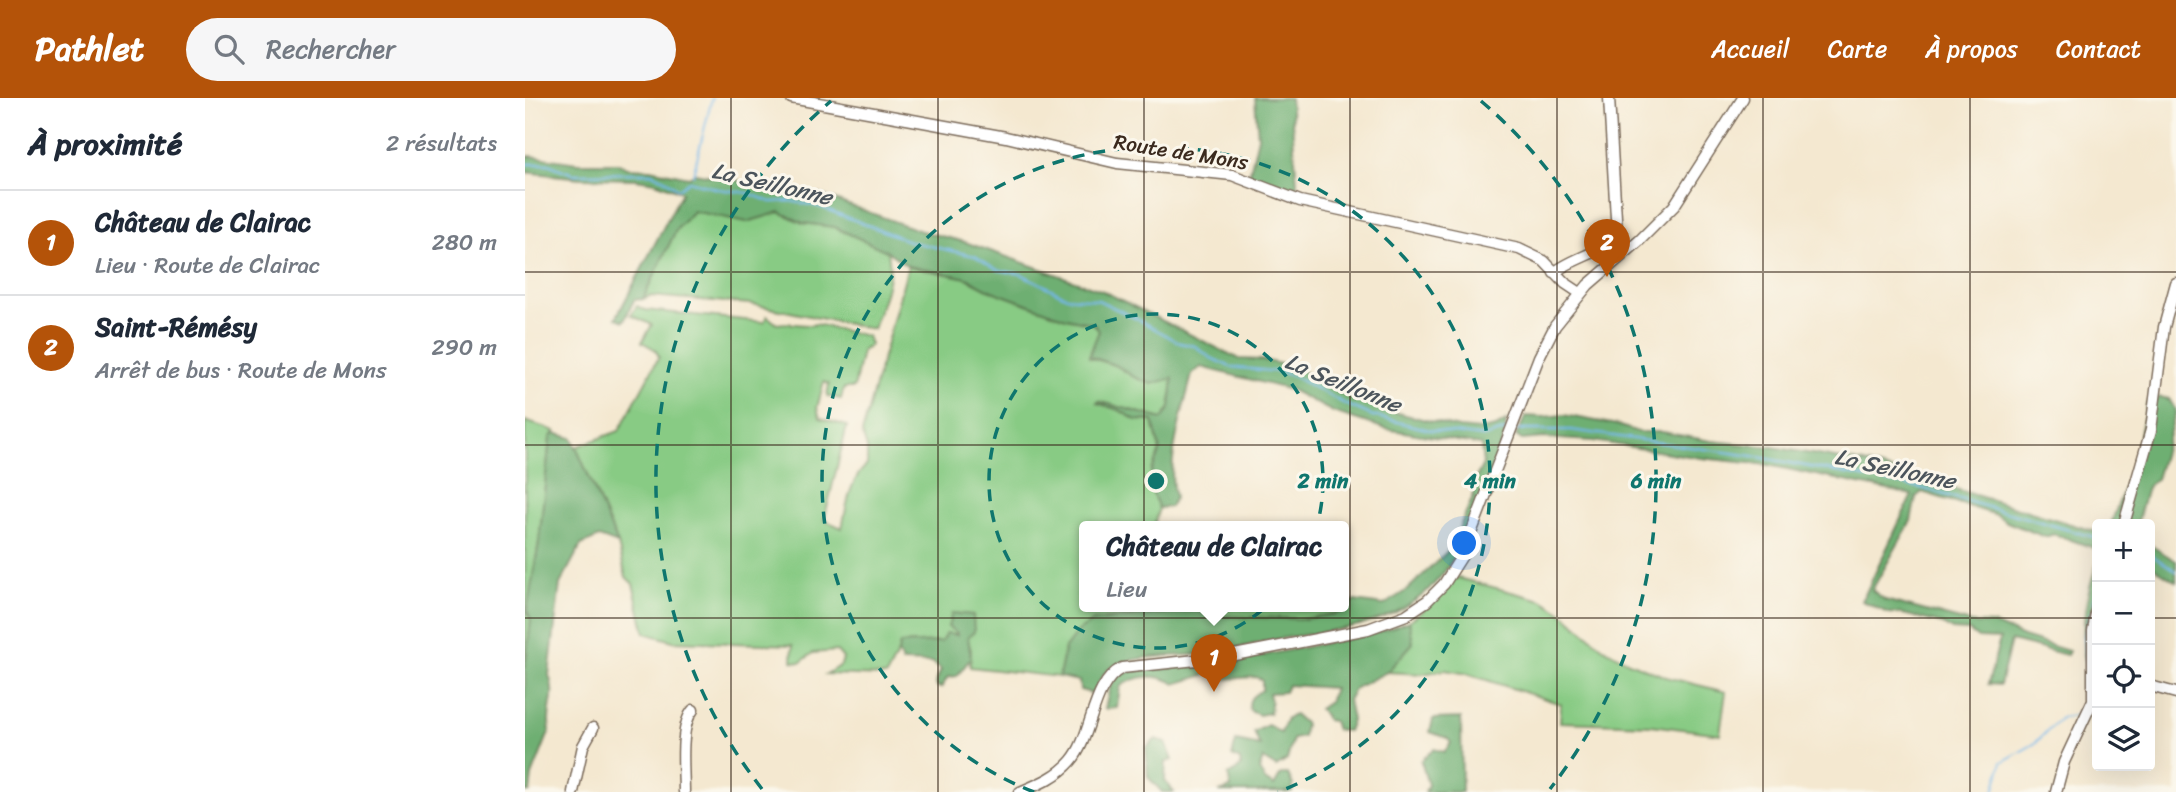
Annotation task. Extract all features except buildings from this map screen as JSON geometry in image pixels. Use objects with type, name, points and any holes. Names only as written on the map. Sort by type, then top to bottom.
[{"type":"street","name":"Route de Mons","points":[[790,98],[1006,137],[1117,163],[1232,175],[1300,201],[1519,249],[1545,261],[1573,302]]},
{"type":"street","points":[[1554,273],[1569,262],[1609,245],[1617,235],[1609,98]]},
{"type":"street","points":[[1020,792],[1051,778],[1072,760],[1105,684],[1114,672],[1122,668],[1224,657],[1368,629],[1406,615],[1427,601],[1444,584],[1463,554],[1539,357],[1555,326],[1580,293],[1639,242],[1668,212],[1694,177],[1743,98]]},
{"type":"street","name":"Route de Mons","points":[[1554,273],[1580,293]]},
{"type":"street","points":[[2125,519],[2151,430],[2164,327],[2176,284]]},
{"type":"street","points":[[2155,687],[2176,693]]},
{"type":"street","points":[[2056,792],[2064,762],[2092,702]]},
{"type":"street","points":[[684,792],[686,723],[693,710]]},
{"type":"street","points":[[573,792],[583,746],[593,728]]},
{"type":"green space","points":[[1255,98],[1290,98],[1297,183],[1295,192],[1249,176],[1258,137]]},
{"type":"green space","points":[[525,157],[577,163],[617,163],[628,168],[650,169],[689,177],[695,173],[751,183],[779,192],[818,194],[1103,291],[1239,359],[1262,360],[1295,367],[1355,401],[1369,401],[1381,409],[1459,428],[1481,430],[1496,427],[1506,421],[1505,434],[1473,522],[1451,563],[1437,581],[1404,608],[1349,628],[1219,652],[1125,662],[1108,670],[1094,694],[1080,690],[1079,681],[1059,677],[1065,648],[1078,631],[1094,621],[1170,612],[1304,619],[1349,612],[1349,605],[1355,601],[1384,605],[1407,590],[1450,549],[1473,497],[1473,484],[1483,464],[1481,445],[1386,429],[1333,412],[1291,390],[1201,367],[1192,374],[1177,436],[1172,468],[1175,497],[1170,507],[1159,508],[1153,495],[1151,472],[1160,451],[1153,421],[1136,420],[1119,410],[1097,403],[1099,401],[1162,419],[1170,408],[1173,378],[1152,384],[1117,366],[1089,356],[1099,331],[1094,324],[1066,318],[992,291],[967,278],[908,266],[887,251],[834,227],[803,223],[780,212],[747,222],[693,211],[676,230],[643,299],[634,300],[624,321],[616,318],[682,192],[655,182],[636,179],[581,178],[525,172]]},
{"type":"green space","points":[[693,211],[747,222],[780,212],[803,223],[834,227],[887,251],[890,270],[873,329],[751,304],[650,296],[643,299],[676,230]]},
{"type":"green space","points":[[908,266],[967,278],[992,291],[1066,318],[1094,324],[1099,331],[1089,357],[1117,366],[1134,377],[1173,378],[1170,408],[1162,419],[1099,401],[1097,403],[1119,410],[1136,420],[1153,421],[1160,451],[1151,472],[1153,495],[1159,508],[1155,521],[1079,521],[1079,612],[1170,612],[1094,621],[1065,648],[1059,677],[970,667],[971,650],[967,637],[957,633],[942,642],[900,644],[886,676],[826,674],[841,665],[843,658],[837,651],[813,653],[801,662],[792,661],[793,645],[673,641],[645,633],[633,584],[626,577],[618,544],[576,447],[619,431],[659,357],[656,350],[642,342],[652,325],[631,315],[637,306],[645,310],[764,322],[767,316],[777,324],[816,324],[867,336],[870,345],[862,351],[854,388],[844,388],[841,399],[827,396],[829,384],[824,382],[817,408],[820,418],[847,426],[824,520],[842,528],[852,486],[867,465],[867,448],[862,433]]},
{"type":"green space","points":[[2160,397],[2169,399],[2176,411],[2156,479],[2147,487],[2138,519],[2113,519],[2135,458],[2147,403]]},
{"type":"green space","points":[[1564,415],[1617,425],[1638,432],[1663,432],[1711,441],[1773,447],[1864,463],[2092,530],[2092,547],[2054,534],[2045,537],[2007,522],[1997,515],[1922,492],[1916,497],[1911,521],[1872,590],[1885,600],[1971,623],[1994,624],[2023,637],[2069,651],[2067,655],[2011,641],[2000,685],[1988,684],[2000,639],[1978,638],[1969,631],[1952,630],[1943,624],[1888,613],[1862,601],[1912,495],[1768,465],[1701,458],[1593,441],[1543,438],[1522,440],[1516,436],[1526,416]]},
{"type":"green space","points":[[525,421],[555,431],[550,438],[539,542],[527,610],[531,620],[525,670]]},
{"type":"green space","points":[[554,433],[572,438],[618,544],[599,537],[581,545],[560,584],[549,675],[552,690],[550,730],[532,776],[530,792],[525,792],[525,670],[531,620],[527,610],[539,542],[550,438]]},
{"type":"green space","points":[[2155,548],[2176,561],[2176,582],[2155,568]]},
{"type":"green space","points":[[1454,577],[1542,600],[1564,614],[1602,647],[1629,662],[1666,677],[1726,692],[1720,734],[1651,725],[1560,722],[1561,704],[1468,674],[1445,670],[1422,674],[1387,672],[1413,643],[1409,621],[1434,601]]},
{"type":"green space","points":[[2092,581],[2092,610],[2087,631],[2092,636],[2092,660],[2084,659],[2084,622]]},
{"type":"green space","points":[[1206,612],[1337,612],[1304,619],[1220,616]]},
{"type":"green space","points":[[952,613],[973,615],[974,632],[968,637],[971,658],[957,676],[948,677],[941,688],[937,687],[936,682],[941,670],[933,663],[902,662],[898,653],[900,644],[941,642],[946,633],[957,635],[948,627]]},
{"type":"green space","points":[[1409,621],[1413,643],[1387,672],[1355,688],[1348,700],[1352,720],[1348,731],[1336,730],[1333,721],[1327,720],[1319,709],[1329,702],[1334,688],[1288,685],[1285,692],[1269,693],[1270,713],[1259,715],[1250,711],[1251,698],[1262,690],[1262,680],[1256,677],[1222,679],[1208,674],[1175,684],[1162,678],[1140,678],[1120,687],[1117,708],[1105,709],[1114,681],[1130,671],[1215,665],[1376,633]]},
{"type":"green space","points":[[1295,715],[1305,724],[1303,737],[1293,739],[1287,760],[1276,767],[1263,759],[1259,770],[1265,780],[1274,786],[1281,774],[1288,774],[1293,785],[1292,792],[1219,792],[1231,788],[1228,775],[1241,767],[1240,760],[1232,756],[1236,741],[1260,746],[1254,732],[1268,725],[1281,733],[1287,718]]},
{"type":"green space","points":[[1461,718],[1462,792],[1425,792],[1428,785],[1421,761],[1434,749],[1444,752],[1451,743],[1447,738],[1430,732],[1433,719]]},
{"type":"green space","points":[[1156,739],[1166,743],[1173,760],[1166,762],[1165,781],[1174,792],[1162,792],[1148,777],[1146,748]]},
{"type":"waterway","points":[[693,175],[712,98]]},
{"type":"waterway","name":"La Seillonne","points":[[525,164],[548,164],[573,174],[651,173],[678,189],[689,181],[748,193],[771,202],[790,201],[820,207],[912,242],[975,256],[998,270],[1021,274],[1067,297],[1098,300],[1180,343],[1195,346],[1211,358],[1231,367],[1280,372],[1295,377],[1373,416],[1430,430],[1483,437],[1508,430]]},
{"type":"waterway","name":"La Seillonne","points":[[1514,430],[1571,430],[1753,456],[1921,488],[2092,537]]},
{"type":"waterway","name":"La Seillonne","points":[[2155,557],[2176,571]]},
{"type":"waterway","points":[[2088,678],[2084,637],[2091,612]]},
{"type":"waterway","points":[[1994,792],[2002,762],[2034,744],[2061,718],[2075,716],[2088,701]]},
{"type":"place","name":"Saint-Rémésy","points":[[1607,277]]},
{"type":"place","name":"Château de Clairac","points":[[1214,692]]}]
